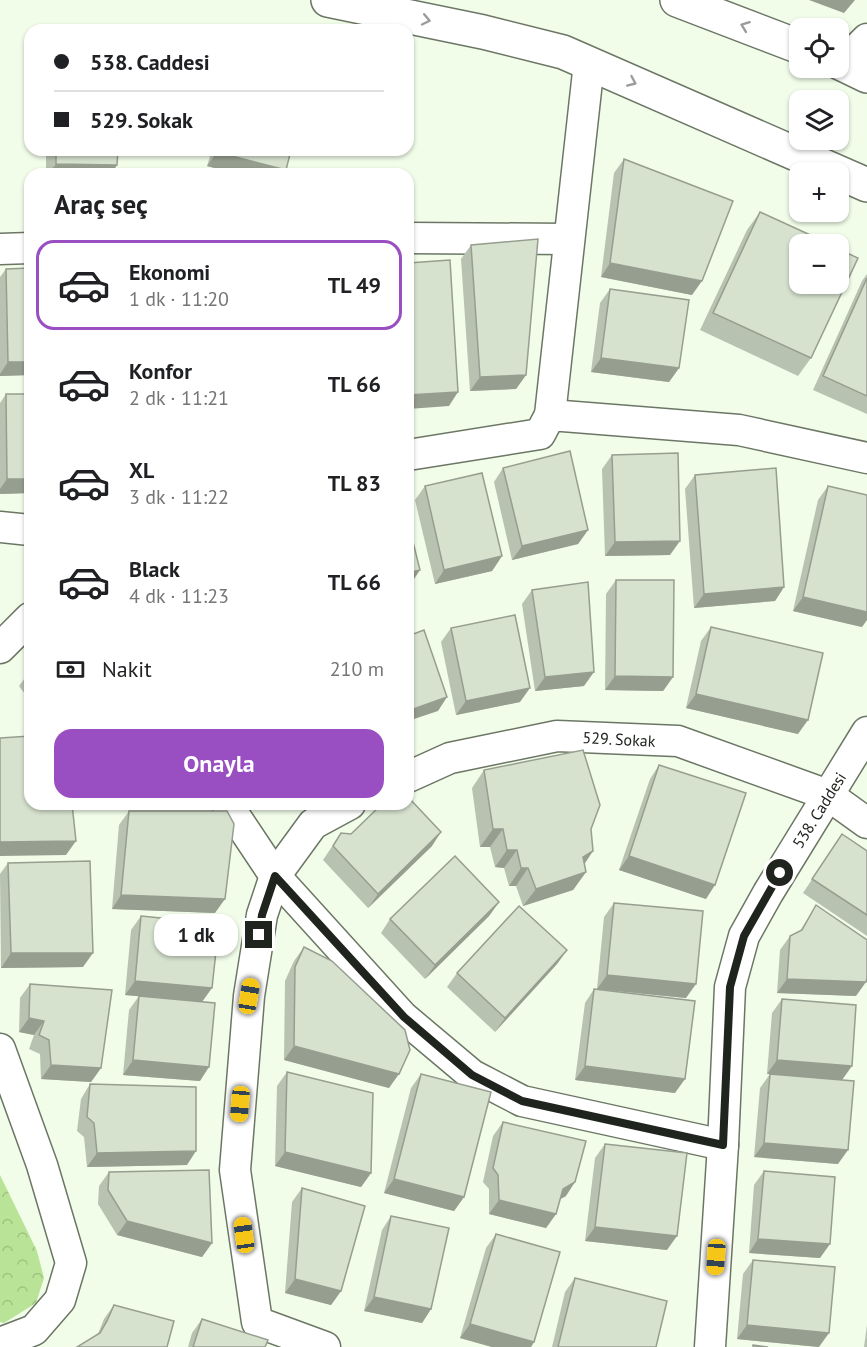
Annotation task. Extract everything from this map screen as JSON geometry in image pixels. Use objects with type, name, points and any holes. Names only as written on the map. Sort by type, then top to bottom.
[{"type":"main road","points":[[328,0],[483,32],[563,52],[867,185]]},
{"type":"main road","points":[[677,0],[789,43]]},
{"type":"street","points":[[849,67],[867,39]]},
{"type":"street","points":[[414,454],[540,434],[550,415],[589,63]]},
{"type":"street","points":[[414,238],[569,239]]},
{"type":"street","points":[[0,249],[24,248]]},
{"type":"street","points":[[550,415],[738,430],[867,458]]},
{"type":"street","points":[[0,527],[24,529]]},
{"type":"street","points":[[0,648],[24,624]]},
{"type":"street","name":"538. Caddesi","points":[[710,1347],[730,987],[744,936],[867,732]]},
{"type":"street","name":"529. Sokak","points":[[414,774],[450,758],[557,736],[678,741],[828,795],[867,823]]},
{"type":"street","points":[[231,810],[275,876],[404,1017],[472,1075],[522,1101],[723,1145]]},
{"type":"street","points":[[325,1347],[256,1322],[235,1170],[249,996],[262,915],[275,876],[313,824],[339,810]]},
{"type":"street","points":[[0,1049],[42,1165],[71,1263],[60,1300],[34,1330],[0,1343]]},
{"type":"green space","points":[[0,1175],[37,1251],[44,1278],[36,1303],[4,1323],[0,1322]]},
{"type":"building","points":[[56,156],[118,156],[117,165],[56,164]]},
{"type":"building","points":[[232,156],[290,156],[286,168]]},
{"type":"building","points":[[624,159],[733,201],[702,281],[610,263]]},
{"type":"building","points":[[760,212],[808,234],[789,234],[789,294],[841,294],[811,358],[713,313]]},
{"type":"building","points":[[538,239],[526,375],[480,377],[471,245]]},
{"type":"building","points":[[849,254],[858,258],[849,277]]},
{"type":"building","points":[[450,260],[458,392],[414,395],[414,263]]},
{"type":"building","points":[[24,268],[24,362],[8,362],[6,269]]},
{"type":"building","points":[[867,278],[867,396],[823,376]]},
{"type":"building","points":[[610,289],[689,300],[679,368],[601,358]]},
{"type":"building","points":[[6,394],[24,394],[24,479],[7,479]]},
{"type":"building","points":[[570,451],[588,530],[522,546],[503,468]]},
{"type":"building","points":[[678,453],[680,541],[615,542],[612,455]]},
{"type":"building","points":[[776,468],[784,587],[704,594],[695,475]]},
{"type":"building","points":[[482,473],[502,556],[444,570],[425,486]]},
{"type":"building","points":[[828,486],[867,495],[867,612],[803,597]]},
{"type":"building","points":[[414,546],[420,570],[414,572]]},
{"type":"building","points":[[616,580],[674,580],[673,677],[615,676]]},
{"type":"building","points":[[588,582],[594,672],[545,677],[532,590]]},
{"type":"building","points":[[515,615],[530,688],[466,701],[451,628]]},
{"type":"building","points":[[711,627],[823,653],[808,720],[696,694]]},
{"type":"building","points":[[424,630],[447,697],[414,709],[414,634]]},
{"type":"building","points":[[24,736],[24,810],[73,810],[76,841],[0,842],[0,738]]},
{"type":"building","points":[[583,750],[600,805],[591,829],[593,851],[583,857],[586,872],[536,889],[528,868],[521,868],[517,850],[507,850],[503,829],[493,829],[484,770]]},
{"type":"building","points":[[659,765],[746,793],[715,885],[629,856]]},
{"type":"building","points":[[414,803],[441,832],[378,894],[333,846],[341,833],[351,834],[376,810],[414,810]]},
{"type":"building","points":[[129,811],[227,811],[234,824],[225,899],[121,895]]},
{"type":"building","points":[[842,834],[867,851],[867,915],[812,879]]},
{"type":"building","points":[[455,856],[499,902],[435,965],[390,919]]},
{"type":"building","points":[[90,861],[93,953],[11,953],[8,863]]},
{"type":"building","points":[[614,903],[703,911],[696,984],[607,975]]},
{"type":"building","points":[[816,905],[867,940],[866,982],[787,979],[790,936],[802,930]]},
{"type":"building","points":[[519,906],[567,950],[505,1018],[457,973]]},
{"type":"building","points":[[141,916],[219,924],[212,988],[135,981]]},
{"type":"building","points":[[304,947],[332,961],[405,1030],[410,1050],[399,1074],[294,1046],[295,967]]},
{"type":"building","points":[[30,984],[112,990],[101,1068],[51,1065],[49,1040],[39,1035],[44,1021],[29,1018]]},
{"type":"building","points":[[594,989],[695,1001],[685,1079],[585,1066]]},
{"type":"building","points":[[139,996],[215,1003],[209,1067],[133,1060]]},
{"type":"building","points":[[782,999],[856,1005],[852,1066],[777,1060]]},
{"type":"building","points":[[287,1072],[373,1093],[371,1173],[285,1152]]},
{"type":"building","points":[[421,1074],[491,1092],[464,1197],[394,1179]]},
{"type":"building","points":[[770,1074],[854,1081],[848,1150],[764,1143]]},
{"type":"building","points":[[90,1084],[196,1087],[196,1151],[97,1153],[94,1123],[87,1117]]},
{"type":"building","points":[[503,1122],[586,1141],[575,1182],[563,1189],[556,1214],[499,1200],[498,1175],[493,1168]]},
{"type":"building","points":[[605,1144],[687,1153],[677,1236],[595,1227]]},
{"type":"building","points":[[209,1170],[212,1243],[127,1221],[108,1190],[109,1172]]},
{"type":"building","points":[[764,1171],[835,1177],[830,1244],[758,1239]]},
{"type":"building","points":[[302,1188],[365,1206],[341,1291],[295,1279]]},
{"type":"building","points":[[391,1216],[449,1228],[431,1309],[374,1297]]},
{"type":"building","points":[[496,1234],[560,1252],[534,1342],[470,1324]]},
{"type":"building","points":[[753,1260],[835,1267],[829,1333],[747,1325]]},
{"type":"building","points":[[575,1278],[667,1301],[656,1347],[558,1347]]},
{"type":"building","points":[[114,1305],[174,1321],[167,1347],[77,1347],[100,1333]]},
{"type":"building","points":[[202,1319],[268,1340],[265,1347],[193,1347]]},
{"type":"route","points":[[259,935],[262,915],[275,876],[404,1017],[472,1075],[522,1101],[723,1145],[730,987],[744,936],[780,873]]}]
